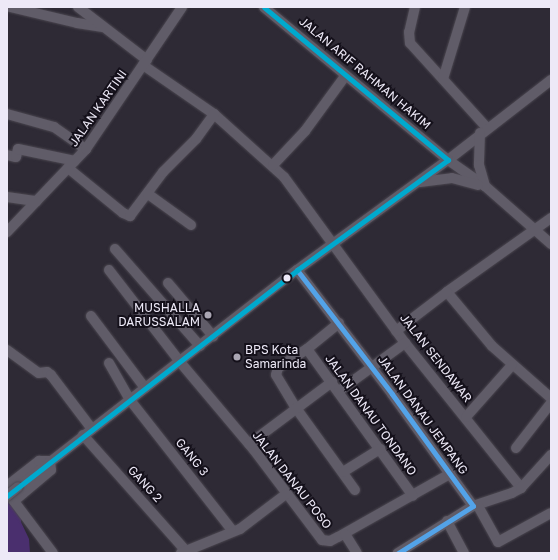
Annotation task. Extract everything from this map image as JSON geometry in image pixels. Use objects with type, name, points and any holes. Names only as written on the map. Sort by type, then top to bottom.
[{"type":"street","points":[[10,7],[77,23],[104,27]]},
{"type":"street","name":"JALAN KARTINI","points":[[7,232],[86,149],[182,7]]},
{"type":"street","points":[[443,79],[465,7]]},
{"type":"street","points":[[414,8],[409,32],[410,42],[443,79],[484,131],[479,160],[486,187],[452,178],[416,182]]},
{"type":"street","name":"JALAN SENDAWAR","points":[[80,9],[104,27],[145,62],[214,114],[273,165],[334,242],[405,343],[466,417],[520,488]]},
{"type":"street","name":"JALAN ARIF RAHMAN HAKIM","points":[[271,9],[346,75],[448,160],[486,187],[551,244]]},
{"type":"street","points":[[273,165],[304,130],[346,75]]},
{"type":"street","points":[[9,497],[50,461],[214,336],[297,270],[448,160],[551,80]]},
{"type":"street","points":[[7,114],[54,127],[86,149]]},
{"type":"street","points":[[7,155],[16,157],[18,149],[72,164],[128,216],[132,215],[214,114]]},
{"type":"street","points":[[148,194],[191,225]]},
{"type":"street","points":[[7,197],[37,201]]},
{"type":"street","points":[[396,331],[447,292],[551,218]]},
{"type":"street","points":[[115,249],[200,346]]},
{"type":"street","points":[[109,270],[180,362]]},
{"type":"street","name":"JALAN DANAU JEMPANG","points":[[297,270],[339,323],[450,474],[476,506],[498,542],[551,513]]},
{"type":"street","points":[[168,283],[214,336]]},
{"type":"street","points":[[447,292],[473,325],[512,365],[551,398]]},
{"type":"street","points":[[91,316],[145,388]]},
{"type":"street","points":[[339,323],[307,349],[276,371],[276,378],[355,490]]},
{"type":"street","points":[[339,391],[405,343]]},
{"type":"street","name":"JALAN DANAU TONDANO","points":[[307,349],[339,391],[413,496]]},
{"type":"street","points":[[7,350],[39,373],[48,372],[92,429]]},
{"type":"street","name":"JALAN DANAU POSO","points":[[180,362],[249,444],[320,539],[330,541],[345,534],[450,474]]},
{"type":"street","name":"GANG 3","points":[[109,363],[130,400],[232,530]]},
{"type":"street","points":[[466,417],[512,365]]},
{"type":"street","points":[[249,444],[332,382]]},
{"type":"street","points":[[516,448],[551,403]]},
{"type":"street","name":"GANG 2","points":[[83,435],[184,552],[252,521],[286,494]]},
{"type":"street","points":[[343,472],[380,449]]},
{"type":"street","points":[[398,553],[447,521],[476,506],[520,488],[551,455]]},
{"type":"street","points":[[7,486],[39,461],[50,461]]},
{"type":"street","points":[[9,497],[51,470],[50,461]]},
{"type":"street","points":[[9,497],[54,553]]},
{"type":"street","points":[[447,521],[464,553]]},
{"type":"street","points":[[345,534],[357,553]]},
{"type":"shaded area","points":[[7,496],[22,514],[21,522],[29,539],[30,553],[7,553]]},
{"type":"transit line","points":[[7,496],[297,270],[448,160],[264,7]]},
{"type":"transit line","points":[[297,270],[392,394],[473,506],[398,553]]},
{"type":"place","name":"MUSHALLA DARUSSALAM","points":[[208,315]]},
{"type":"place","name":"BPS Kota Samarinda","points":[[237,357]]}]
